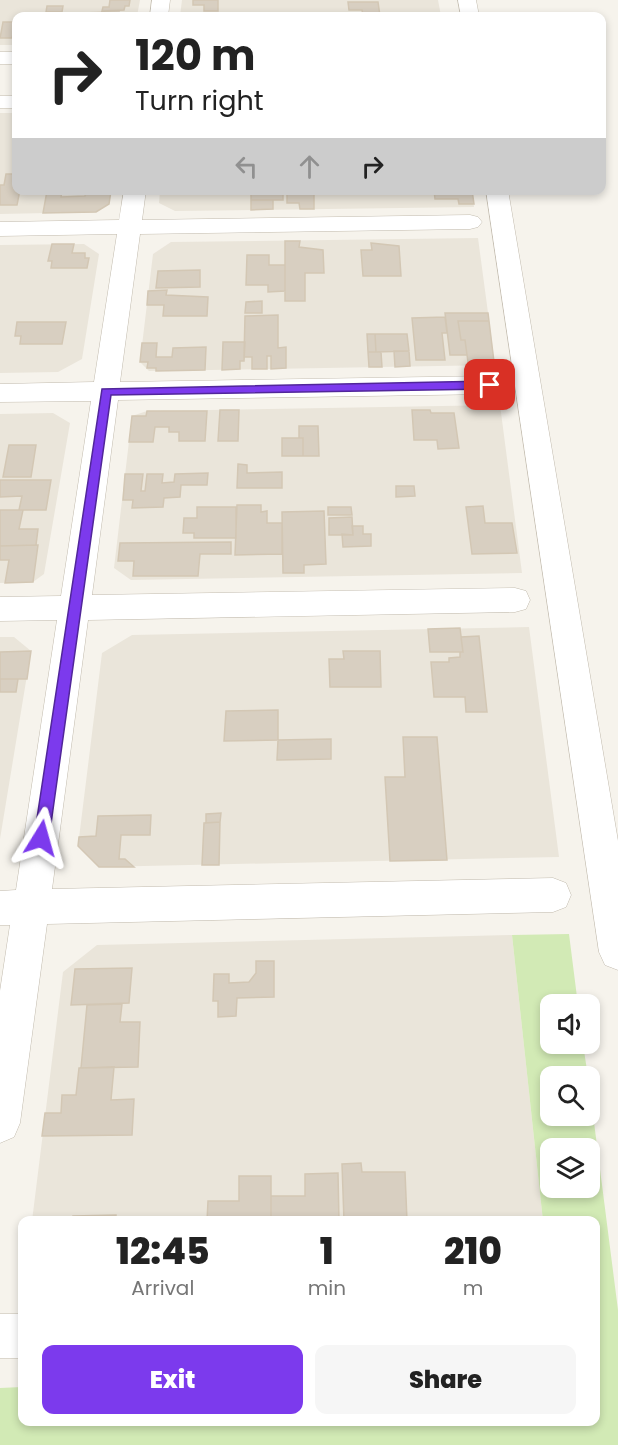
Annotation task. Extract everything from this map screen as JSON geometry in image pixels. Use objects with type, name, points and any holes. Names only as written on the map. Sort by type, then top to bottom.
[{"type":"street","points":[[0,1123],[16,907],[74,608],[134,195]]},
{"type":"street","points":[[498,195],[618,952]]},
{"type":"street","points":[[0,229],[470,222]]},
{"type":"street","points":[[0,393],[490,385]]},
{"type":"street","points":[[0,609],[515,600]]},
{"type":"street","points":[[16,907],[553,895]]},
{"type":"street","points":[[0,1336],[18,1336]]},
{"type":"shaded area","points":[[0,0],[140,0],[138,12],[12,12],[12,45],[0,45]]},
{"type":"shaded area","points":[[182,0],[438,0],[440,12],[180,12]]},
{"type":"shaded area","points":[[0,113],[12,113],[12,195],[110,195],[109,204],[96,212],[0,214]]},
{"type":"shaded area","points":[[160,195],[473,195],[474,207],[175,211],[159,203]]},
{"type":"shaded area","points":[[478,238],[495,365],[149,371],[140,362],[153,254],[171,242]]},
{"type":"shaded area","points":[[84,244],[99,254],[82,359],[58,372],[0,373],[0,245]]},
{"type":"shaded area","points":[[500,405],[522,573],[131,580],[114,568],[132,416],[147,411]]},
{"type":"shaded area","points":[[53,413],[70,423],[44,574],[33,582],[0,583],[0,414]]},
{"type":"shaded area","points":[[529,627],[559,857],[99,867],[78,846],[102,653],[132,635]]},
{"type":"shaded area","points":[[0,637],[14,637],[31,651],[0,839]]},
{"type":"shaded area","points":[[512,935],[542,1216],[33,1216],[63,972],[97,945]]},
{"type":"green space","points":[[569,934],[577,994],[540,994],[540,1054],[585,1054],[586,1066],[540,1066],[540,1126],[594,1126],[596,1138],[540,1138],[540,1193],[512,935]]},
{"type":"green space","points":[[600,1169],[618,1310],[618,1445],[0,1445],[0,1388],[18,1387],[18,1426],[600,1426],[600,1216],[542,1216],[541,1198],[600,1198]]},
{"type":"building","points":[[110,0],[130,0],[129,6],[125,6],[124,10],[102,11],[103,7],[109,7]]},
{"type":"building","points":[[193,0],[218,0],[218,11],[204,11],[204,5],[193,5]]},
{"type":"building","points":[[348,2],[378,2],[379,12],[362,12],[362,10],[349,10]]},
{"type":"building","points":[[47,6],[63,6],[62,12],[46,12]]},
{"type":"building","points":[[3,22],[12,22],[12,38],[0,38]]},
{"type":"building","points":[[6,174],[12,174],[12,195],[19,195],[17,205],[0,205],[0,185],[4,185]]},
{"type":"building","points":[[46,195],[61,195],[61,197],[110,195],[109,204],[96,212],[43,213]]},
{"type":"building","points":[[251,195],[283,195],[283,200],[251,200]]},
{"type":"building","points":[[287,195],[314,195],[314,209],[300,209],[299,203],[287,203]]},
{"type":"building","points":[[435,195],[473,195],[474,204],[459,204],[458,199],[435,199]]},
{"type":"building","points":[[251,200],[273,200],[273,209],[251,210]]},
{"type":"building","points":[[285,241],[300,241],[299,247],[323,250],[324,273],[305,273],[305,301],[285,301]]},
{"type":"building","points":[[371,243],[399,246],[401,276],[363,276],[361,250],[372,250]]},
{"type":"building","points":[[52,244],[74,244],[72,253],[85,253],[85,258],[89,258],[87,268],[51,268],[52,261],[48,261]]},
{"type":"building","points":[[247,255],[269,255],[269,265],[285,265],[285,291],[268,292],[268,285],[246,285]]},
{"type":"building","points":[[200,270],[200,287],[156,288],[158,271]]},
{"type":"building","points":[[167,290],[166,295],[208,297],[207,316],[163,316],[164,305],[147,305],[148,291]]},
{"type":"building","points":[[262,301],[262,313],[245,313],[246,302]]},
{"type":"building","points":[[445,313],[488,313],[489,321],[458,321],[461,340],[465,340],[467,355],[450,355]]},
{"type":"building","points":[[278,315],[278,348],[286,347],[286,368],[271,369],[271,356],[267,356],[267,369],[252,369],[252,357],[244,357],[245,316]]},
{"type":"building","points":[[445,317],[447,333],[442,333],[445,360],[416,360],[412,318]]},
{"type":"building","points":[[458,321],[489,321],[494,362],[468,362],[465,340],[461,340]]},
{"type":"building","points":[[17,322],[66,322],[62,344],[20,344],[21,336],[15,336]]},
{"type":"building","points":[[367,334],[375,334],[376,352],[368,352]]},
{"type":"building","points":[[375,334],[407,334],[409,351],[376,352]]},
{"type":"building","points":[[223,342],[245,342],[244,361],[240,361],[240,369],[222,370]]},
{"type":"building","points":[[142,343],[157,343],[156,357],[172,357],[173,348],[206,347],[205,370],[156,371],[156,368],[147,368],[148,362],[140,362]]},
{"type":"building","points":[[394,351],[409,351],[410,366],[395,367]]},
{"type":"building","points":[[368,352],[381,352],[382,367],[369,367]]},
{"type":"building","points":[[220,410],[239,410],[238,441],[218,441]]},
{"type":"building","points":[[412,410],[454,413],[459,448],[438,449],[437,440],[414,440]]},
{"type":"building","points":[[147,411],[207,411],[205,441],[179,441],[179,432],[169,432],[169,427],[155,427],[153,442],[129,442],[132,416],[146,416]]},
{"type":"building","points":[[299,426],[318,426],[319,456],[303,456],[303,438],[299,438]]},
{"type":"building","points":[[282,438],[303,438],[303,456],[282,456]]},
{"type":"building","points":[[9,445],[36,445],[31,477],[3,477]]},
{"type":"building","points":[[238,464],[247,465],[247,473],[282,472],[282,488],[237,488]]},
{"type":"building","points":[[208,473],[207,485],[181,485],[180,497],[164,498],[163,507],[132,508],[133,500],[123,500],[125,474],[143,474],[141,491],[145,491],[147,474],[163,474],[162,483],[174,482],[175,474]]},
{"type":"building","points":[[0,480],[51,480],[46,510],[19,510],[22,496],[0,497]]},
{"type":"building","points":[[396,486],[414,486],[415,496],[396,497]]},
{"type":"building","points":[[237,505],[261,505],[261,512],[267,511],[267,523],[282,523],[282,554],[235,555]]},
{"type":"building","points":[[483,506],[485,523],[512,523],[517,553],[472,554],[466,507]]},
{"type":"building","points":[[197,507],[236,507],[236,538],[194,538],[194,533],[183,533],[184,518],[197,518]]},
{"type":"building","points":[[328,507],[351,507],[352,515],[328,515]]},
{"type":"building","points":[[0,510],[23,510],[19,529],[38,529],[36,545],[0,546]]},
{"type":"building","points":[[324,511],[326,564],[304,565],[304,573],[283,573],[282,512]]},
{"type":"building","points":[[352,517],[353,535],[329,535],[329,518]]},
{"type":"building","points":[[352,526],[363,526],[363,534],[371,534],[371,546],[343,547],[342,534],[353,535]]},
{"type":"building","points":[[231,542],[231,554],[200,554],[198,576],[133,576],[134,561],[118,561],[120,543]]},
{"type":"building","points":[[38,545],[33,582],[5,583],[9,560],[0,560],[0,546]]},
{"type":"building","points":[[460,628],[463,652],[430,652],[428,629]]},
{"type":"building","points":[[479,636],[487,712],[466,712],[465,697],[434,697],[431,662],[449,662],[449,658],[460,657],[460,652],[463,652],[461,637]]},
{"type":"building","points":[[31,651],[27,679],[0,679],[0,652]]},
{"type":"building","points":[[343,651],[380,651],[381,687],[330,687],[329,659],[344,659]]},
{"type":"building","points":[[0,679],[18,679],[16,692],[0,692]]},
{"type":"building","points":[[278,710],[278,740],[224,741],[226,711]]},
{"type":"building","points":[[403,737],[437,737],[447,860],[390,861],[385,777],[405,777]]},
{"type":"building","points":[[331,739],[331,759],[277,760],[278,740]]},
{"type":"building","points":[[221,813],[220,822],[206,823],[206,814]]},
{"type":"building","points":[[151,815],[150,835],[121,835],[119,859],[125,859],[134,867],[99,867],[78,846],[79,837],[96,836],[98,816]]},
{"type":"building","points":[[220,822],[219,865],[202,865],[204,823]]},
{"type":"building","points":[[256,961],[274,961],[274,997],[237,998],[236,1016],[218,1017],[218,1001],[213,1001],[214,974],[229,974],[229,983],[249,982],[256,973]]},
{"type":"building","points":[[132,968],[129,1003],[71,1005],[75,969]]},
{"type":"building","points":[[122,1004],[120,1022],[140,1022],[138,1067],[81,1068],[87,1005]]},
{"type":"building","points":[[114,1067],[111,1100],[134,1099],[132,1135],[42,1136],[45,1113],[61,1113],[62,1095],[76,1095],[79,1068]]},
{"type":"building","points":[[361,1163],[362,1172],[405,1172],[407,1216],[344,1216],[342,1164]]},
{"type":"building","points":[[338,1173],[339,1216],[271,1216],[271,1196],[305,1196],[305,1174]]},
{"type":"building","points":[[239,1176],[271,1176],[271,1216],[207,1216],[208,1201],[239,1201]]},
{"type":"route","points":[[41,838],[106,391],[490,385]]}]
